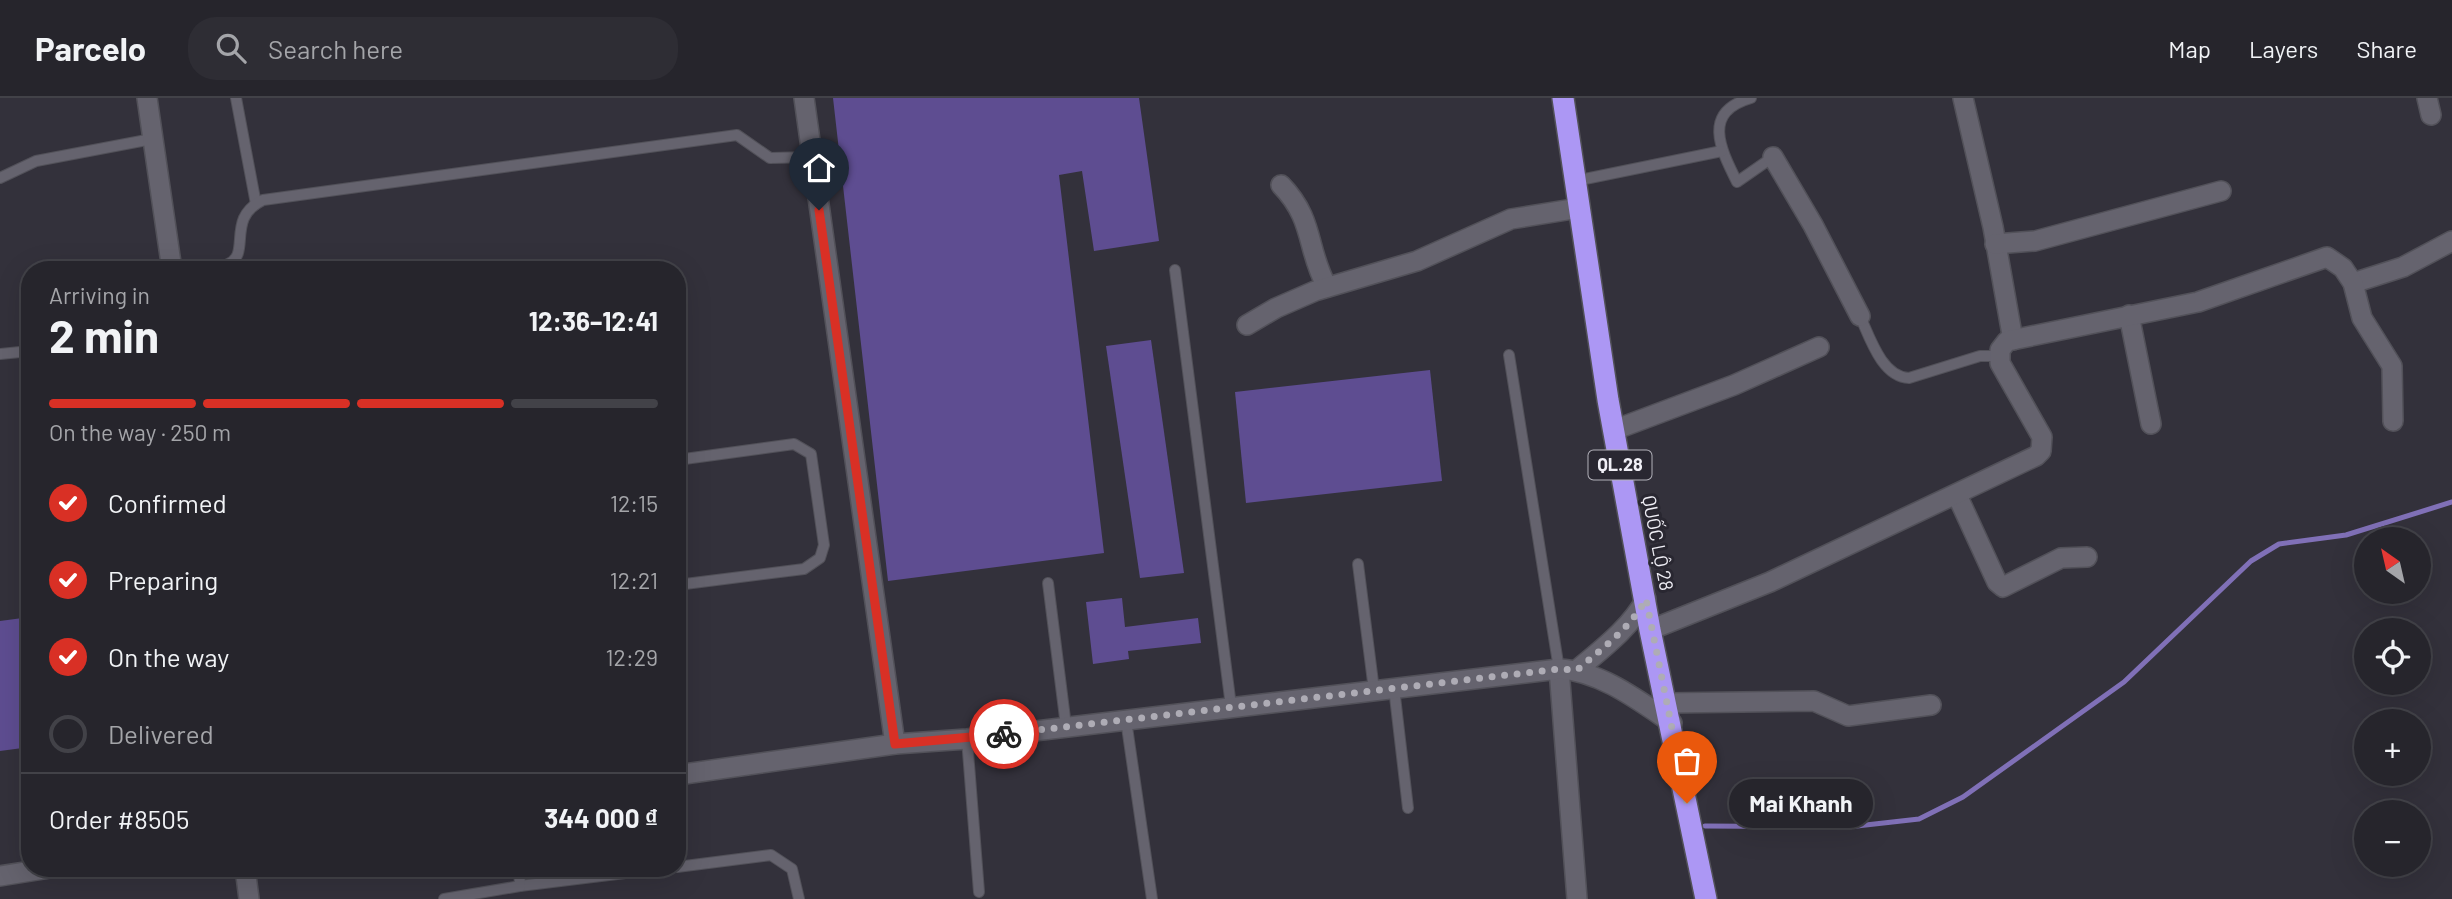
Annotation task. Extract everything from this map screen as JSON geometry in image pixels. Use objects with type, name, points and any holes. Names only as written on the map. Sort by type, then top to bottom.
[{"type":"highway","name":"QUỐC LỘ 28","points":[[1563,98],[1614,430],[1650,631],[1706,899]]},
{"type":"street","points":[[147,98],[171,261]]},
{"type":"street","points":[[804,98],[895,744]]},
{"type":"street","points":[[1963,98],[2013,340]]},
{"type":"street","points":[[1773,158],[1813,225],[1860,316]]},
{"type":"street","points":[[1281,185],[1307,222],[1315,261],[1327,287]]},
{"type":"street","points":[[1995,244],[2035,241],[2221,191]]},
{"type":"street","points":[[1247,325],[1276,308],[1327,287],[1418,261],[1511,219],[1578,208]]},
{"type":"street","points":[[2353,282],[2403,267],[2452,242]]},
{"type":"street","points":[[1650,631],[1770,582],[2028,461],[2041,451],[2042,437],[2003,370],[1998,356],[2003,345],[2013,340],[2198,302],[2255,284],[2318,258],[2335,261],[2353,282],[2362,318],[2392,366],[2393,421]]},
{"type":"street","points":[[2129,315],[2151,424]]},
{"type":"street","points":[[1614,430],[1734,385],[1819,347]]},
{"type":"street","points":[[1957,495],[1997,582],[2003,587],[2061,558],[2087,557]]},
{"type":"street","points":[[1568,670],[1615,639],[1638,614],[1646,599]]},
{"type":"street","points":[[686,774],[895,744],[967,739],[1394,687],[1568,670],[1669,713],[1814,701],[1848,716],[1931,705]]},
{"type":"street","points":[[1568,670],[1577,899]]},
{"type":"street","points":[[0,876],[21,873]]},
{"type":"street","points":[[245,877],[249,899]]},
{"type":"lane","points":[[236,98],[256,204]]},
{"type":"lane","points":[[1751,98],[1726,107],[1719,119],[1722,151],[1737,182],[1773,158]]},
{"type":"lane","points":[[233,261],[240,247],[241,219],[249,207],[256,204],[737,135],[769,158],[812,156]]},
{"type":"lane","points":[[0,178],[36,161],[152,139]]},
{"type":"lane","points":[[1575,181],[1722,151]]},
{"type":"lane","points":[[1175,271],[1231,706]]},
{"type":"lane","points":[[1860,316],[1888,369],[1899,378],[1909,378],[1980,356],[1998,356]]},
{"type":"lane","points":[[0,354],[21,352]]},
{"type":"lane","points":[[1509,355],[1568,670]]},
{"type":"lane","points":[[686,459],[794,444],[802,446],[811,454],[824,545],[820,558],[804,569],[686,584]]},
{"type":"lane","points":[[1357,564],[1374,690]]},
{"type":"lane","points":[[1048,583],[1066,726]]},
{"type":"lane","points":[[1394,687],[1408,808]]},
{"type":"lane","points":[[1126,720],[1152,899]]},
{"type":"lane","points":[[967,739],[979,892]]},
{"type":"lane","points":[[686,866],[771,855],[792,869],[799,899]]},
{"type":"lane","points":[[520,877],[520,886]]},
{"type":"lane","points":[[444,899],[593,877]]},
{"type":"building","points":[[833,98],[1139,98],[1159,241],[1094,251],[1082,171],[1059,175],[1104,553],[888,581]]},
{"type":"building","points":[[1151,340],[1184,573],[1140,578],[1106,346]]},
{"type":"building","points":[[1430,370],[1442,481],[1246,503],[1235,392]]},
{"type":"building","points":[[1122,598],[1125,627],[1198,618],[1201,643],[1128,651],[1129,659],[1093,664],[1086,602]]},
{"type":"building","points":[[21,618],[21,748],[0,751],[0,621]]},
{"type":"waterway","points":[[1705,826],[1848,827],[1919,819],[1963,797],[2124,682],[2251,561],[2279,544],[2346,535],[2452,502]]},
{"type":"way so far","points":[[1004,734],[1394,687],[1559,669],[1577,670],[1615,639],[1638,614],[1646,599],[1653,646],[1672,723],[1687,803]]},
{"type":"place","name":"Mai Khanh","points":[[1687,803]]},
{"type":"route","points":[[819,210],[895,744],[1004,734]]}]
